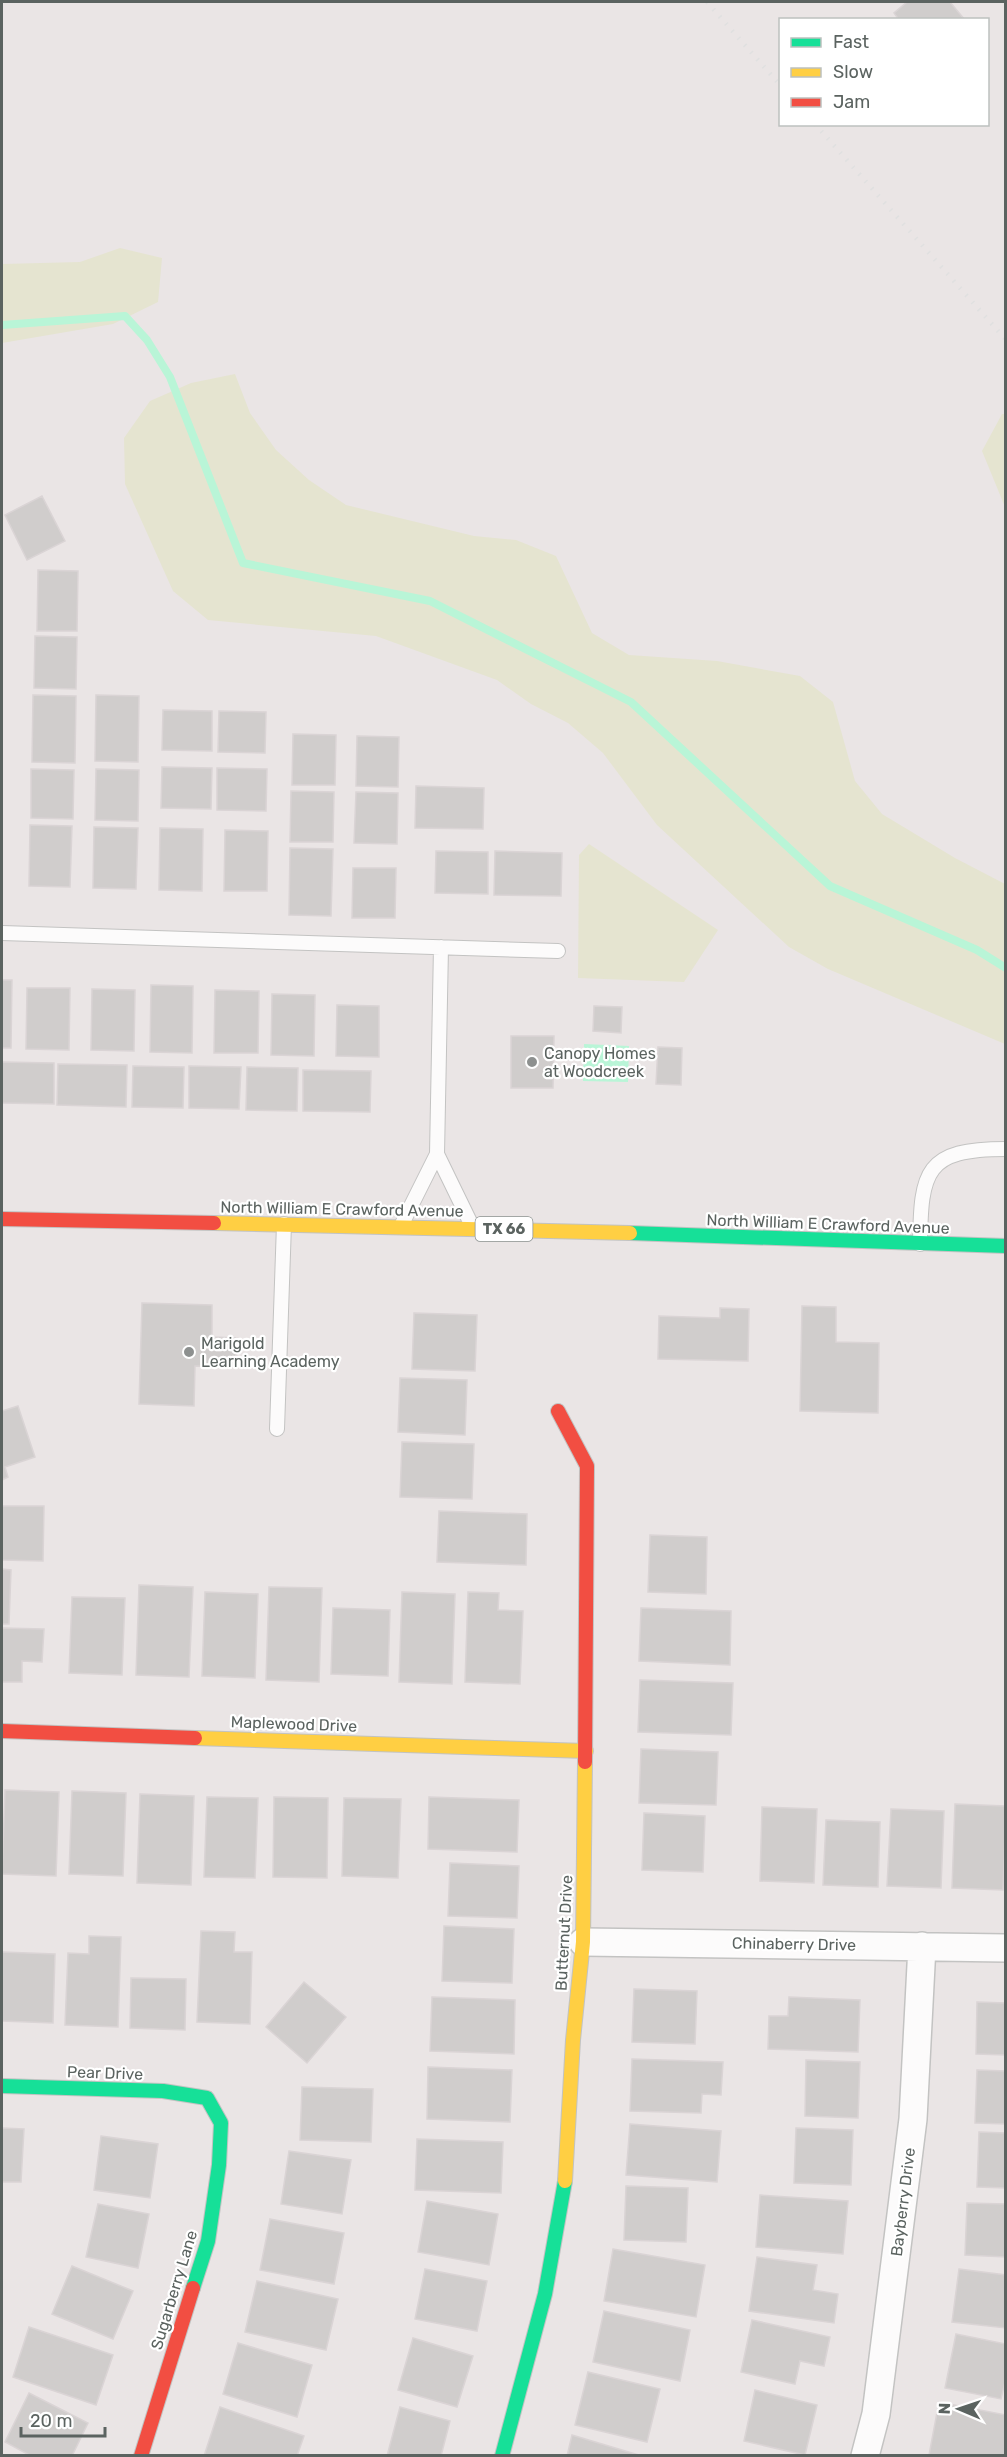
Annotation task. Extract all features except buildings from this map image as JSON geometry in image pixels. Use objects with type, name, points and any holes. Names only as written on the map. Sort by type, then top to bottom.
[{"type":"street","name":"North William E Crawford Avenue","points":[[2,1219],[401,1226],[1005,1246]]},
{"type":"street","name":"Butternut Drive","points":[[502,2456],[545,2294],[567,2171],[573,2040],[583,1942],[587,1466],[558,1411]]},
{"type":"street","name":"Maplewood Drive","points":[[2,1731],[586,1751]]},
{"type":"street","name":"Chinaberry Drive","points":[[583,1942],[1005,1948]]},
{"type":"street","name":"Bayberry Drive","points":[[865,2456],[876,2414],[913,2119],[922,1946]]},
{"type":"street","name":"Pear Drive","points":[[2,2086],[163,2091],[207,2098]]},
{"type":"street","name":"Sugarberry Lane","points":[[141,2456],[208,2241],[219,2165],[221,2123],[207,2098]]},
{"type":"lane","points":[[2,933],[558,951]]},
{"type":"lane","points":[[401,1226],[437,1154],[441,947]]},
{"type":"lane","points":[[920,1244],[921,1197],[938,1161],[962,1152],[1005,1149]]},
{"type":"lane","points":[[437,1154],[473,1228]]},
{"type":"lane","points":[[277,1429],[284,1224]]},
{"type":"shaded area","points":[[120,248],[162,258],[158,302],[113,324],[2,343],[2,264],[80,262]]},
{"type":"shaded area","points":[[235,374],[250,413],[276,450],[309,480],[346,505],[474,536],[516,540],[556,556],[592,633],[629,655],[717,661],[800,676],[833,702],[855,781],[882,814],[955,858],[1005,884],[1005,1044],[828,969],[789,947],[657,825],[603,753],[568,723],[531,704],[497,680],[376,636],[208,620],[173,591],[125,484],[124,438],[150,401],[191,383]]},
{"type":"shaded area","points":[[1002,414],[1006,414],[1005,507],[982,451]]},
{"type":"shaded area","points":[[589,844],[718,930],[684,982],[578,978],[579,855]]},
{"type":"shaded area","points":[[584,1044],[629,1046],[628,1082],[583,1081]]},
{"type":"waterway","points":[[2,325],[125,316],[147,340],[170,377],[243,563],[430,601],[631,702],[830,886],[977,950],[1006,968]]},
{"type":"railway","points":[[707,2],[779,84]]},
{"type":"railway","points":[[817,126],[1006,340]]},
{"type":"traffic: fast","points":[[630,1233],[1006,1246]]},
{"type":"traffic: fast","points":[[2,2086],[163,2091],[207,2098],[221,2123],[219,2165],[208,2241],[193,2288]]},
{"type":"traffic: fast","points":[[502,2456],[545,2294],[565,2181]]},
{"type":"traffic: slow","points":[[214,1223],[630,1233]]},
{"type":"traffic: slow","points":[[195,1738],[586,1751]]},
{"type":"traffic: slow","points":[[565,2181],[573,2040],[583,1942],[585,1762]]},
{"type":"traffic: jam","points":[[2,1219],[214,1223]]},
{"type":"traffic: jam","points":[[558,1411],[587,1466],[585,1762]]},
{"type":"traffic: jam","points":[[2,1731],[195,1738]]},
{"type":"traffic: jam","points":[[141,2456],[193,2288]]},
{"type":"place","name":"Canopy Homes at Woodcreek","points":[[532,1062]]},
{"type":"place","name":"Marigold Learning Academy","points":[[189,1352]]}]
